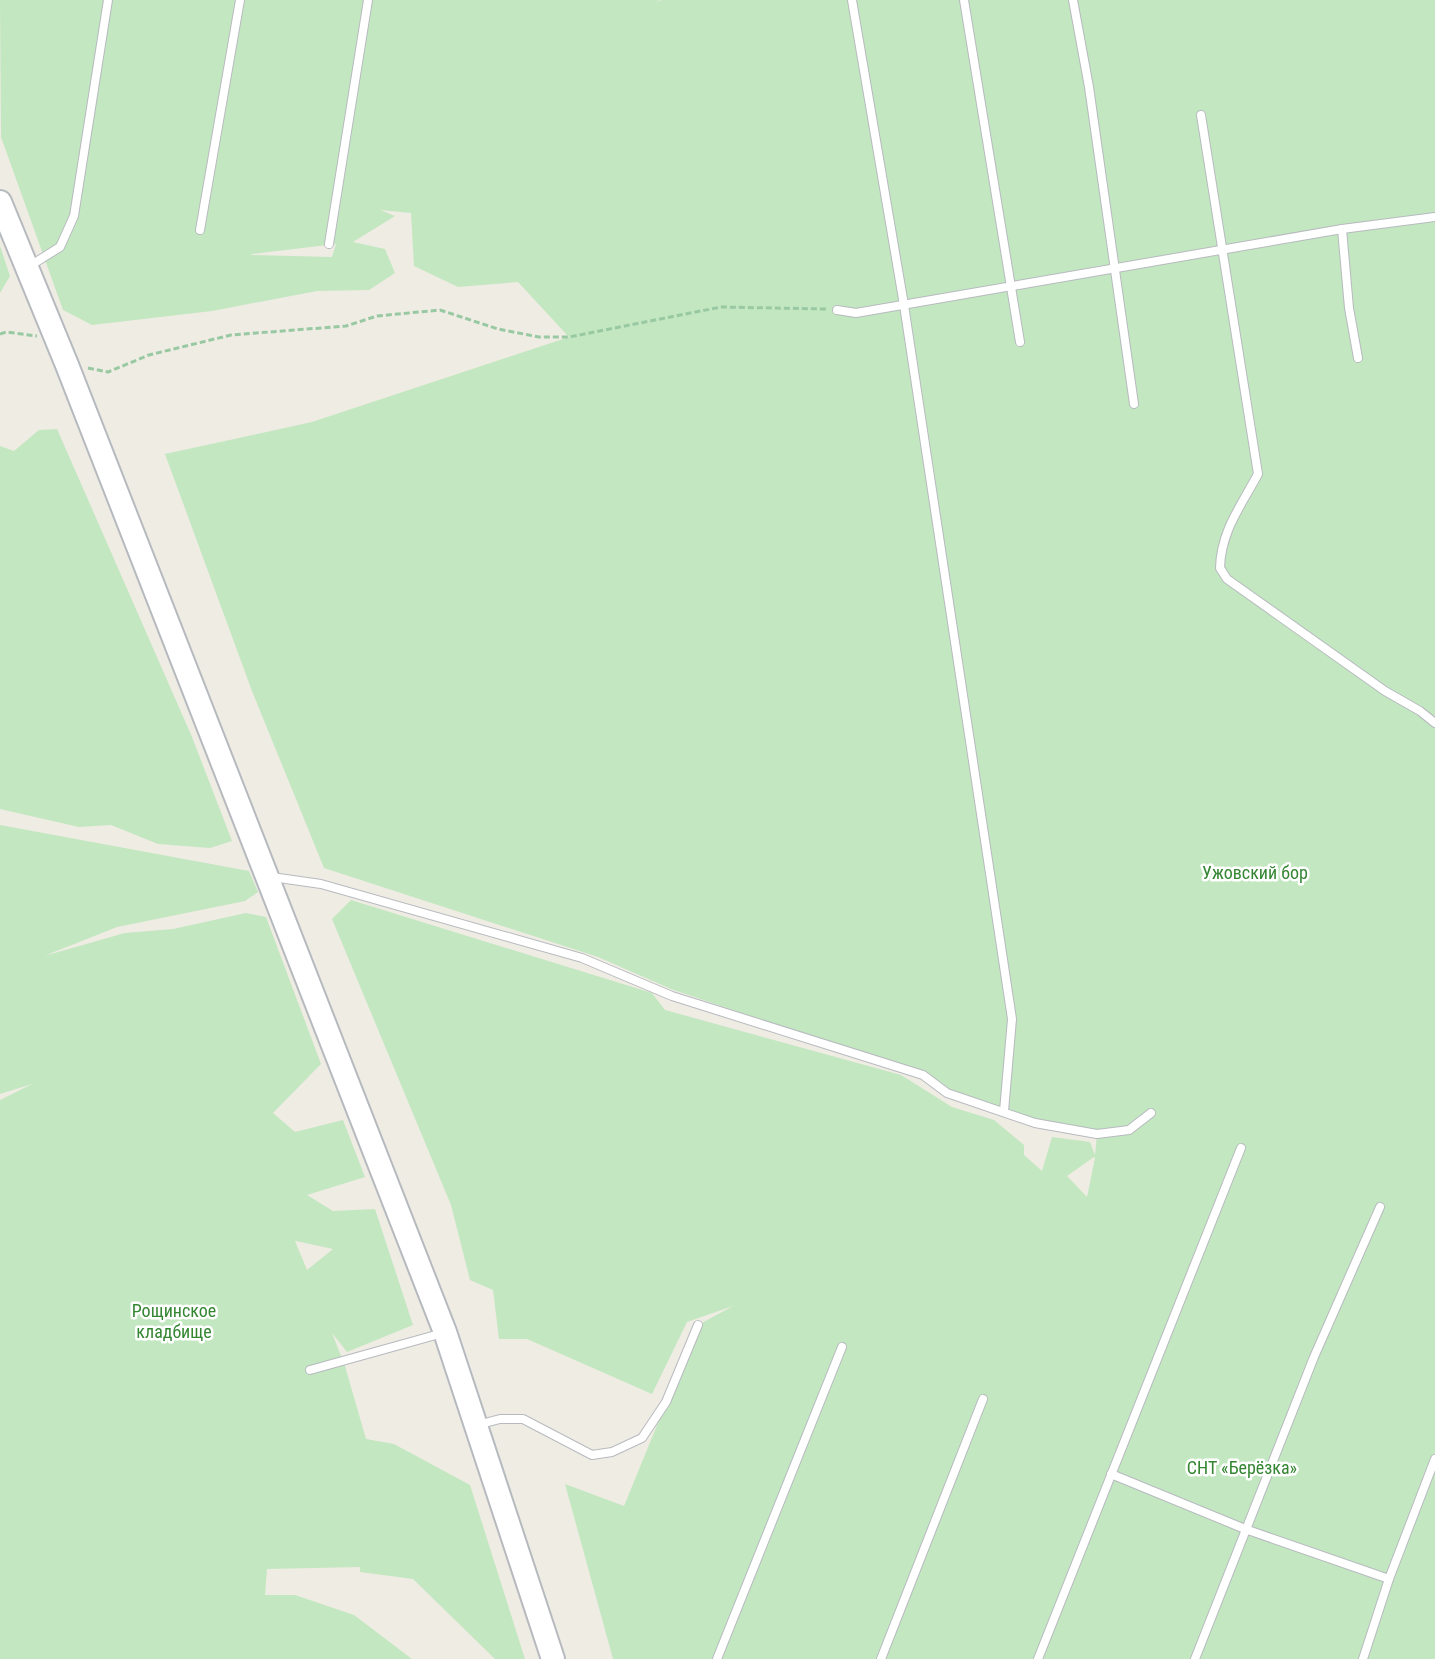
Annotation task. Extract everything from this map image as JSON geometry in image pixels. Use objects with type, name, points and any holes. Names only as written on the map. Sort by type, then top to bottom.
[{"type":"street","points":[[0,202],[67,365],[445,1332],[553,1659]]},
{"type":"lane","points":[[27,267],[60,247],[74,216],[108,0]]},
{"type":"lane","points":[[200,230],[240,0]]},
{"type":"lane","points":[[329,244],[368,0]]},
{"type":"lane","points":[[852,0],[904,305],[1012,1019],[1004,1112]]},
{"type":"lane","points":[[964,0],[1009,289],[1020,342]]},
{"type":"lane","points":[[1073,0],[1089,87],[1134,404]]},
{"type":"lane","points":[[1201,115],[1258,474],[1242,498],[1226,536],[1220,568],[1227,579],[1385,692],[1420,711],[1435,723]]},
{"type":"lane","points":[[837,310],[856,313],[1009,289],[1342,229],[1435,217]]},
{"type":"lane","points":[[1342,229],[1349,308],[1358,358]]},
{"type":"lane","points":[[267,877],[321,884],[582,958],[672,996],[923,1075],[947,1093],[1035,1123],[1097,1134],[1129,1130],[1151,1113]]},
{"type":"lane","points":[[1038,1659],[1241,1148]]},
{"type":"lane","points":[[1195,1659],[1314,1357],[1380,1206]]},
{"type":"lane","points":[[476,1425],[500,1419],[524,1419],[592,1455],[612,1452],[642,1438],[660,1411],[698,1325]]},
{"type":"lane","points":[[310,1370],[445,1332]]},
{"type":"lane","points":[[717,1659],[842,1347]]},
{"type":"lane","points":[[881,1659],[983,1399]]},
{"type":"lane","points":[[1366,1658],[1389,1579],[1435,1460]]},
{"type":"lane","points":[[1111,1474],[1245,1529],[1389,1579]]},
{"type":"path","points":[[67,365],[108,372],[149,355],[231,335],[346,326],[377,316],[440,310],[498,329],[539,337],[569,337],[721,308],[793,307],[837,310]]},
{"type":"path","points":[[0,334],[6,332],[56,339]]},
{"type":"green space","points":[[0,0],[660,0],[656,2],[662,0],[1435,0],[1435,1659],[613,1659],[565,1484],[624,1506],[698,1325],[733,1306],[687,1322],[652,1394],[527,1339],[499,1339],[493,1290],[470,1280],[451,1205],[332,919],[351,900],[652,993],[665,1010],[901,1075],[952,1107],[994,1120],[1024,1145],[1024,1155],[1042,1171],[1052,1137],[1090,1142],[1095,1155],[1097,1135],[984,1107],[942,1088],[923,1075],[671,989],[598,957],[324,868],[252,691],[165,454],[312,422],[569,337],[518,282],[458,287],[414,266],[411,213],[380,210],[395,216],[353,242],[385,249],[395,273],[369,290],[317,291],[212,311],[92,325],[63,310],[1,137]],"holes":[[[336,244],[332,257],[251,255],[252,254]],[[1095,1158],[1087,1197],[1067,1176]]]},
{"type":"green space","points":[[0,246],[10,276],[0,293]]},
{"type":"green space","points":[[57,429],[192,737],[232,841],[210,848],[158,844],[111,825],[79,827],[0,809],[0,446],[14,451],[39,430]]},
{"type":"green space","name":"Рощинское кладбище","points":[[0,825],[249,871],[258,892],[245,901],[117,927],[44,956],[125,933],[173,929],[246,913],[266,917],[321,1064],[273,1113],[295,1132],[343,1120],[365,1177],[307,1195],[333,1211],[375,1209],[413,1325],[347,1352],[332,1333],[345,1366],[366,1439],[394,1444],[470,1485],[525,1659],[495,1659],[413,1579],[360,1572],[360,1567],[267,1569],[265,1595],[295,1595],[354,1615],[412,1659],[0,1659],[0,1100],[32,1084],[0,1094]],"holes":[[[295,1241],[333,1249],[307,1270]]]},
{"type":"park label","name":"Ужовский бор","points":[[1255,872]]},
{"type":"park label","name":"СНТ «Берёзка»","points":[[1242,1467]]}]
